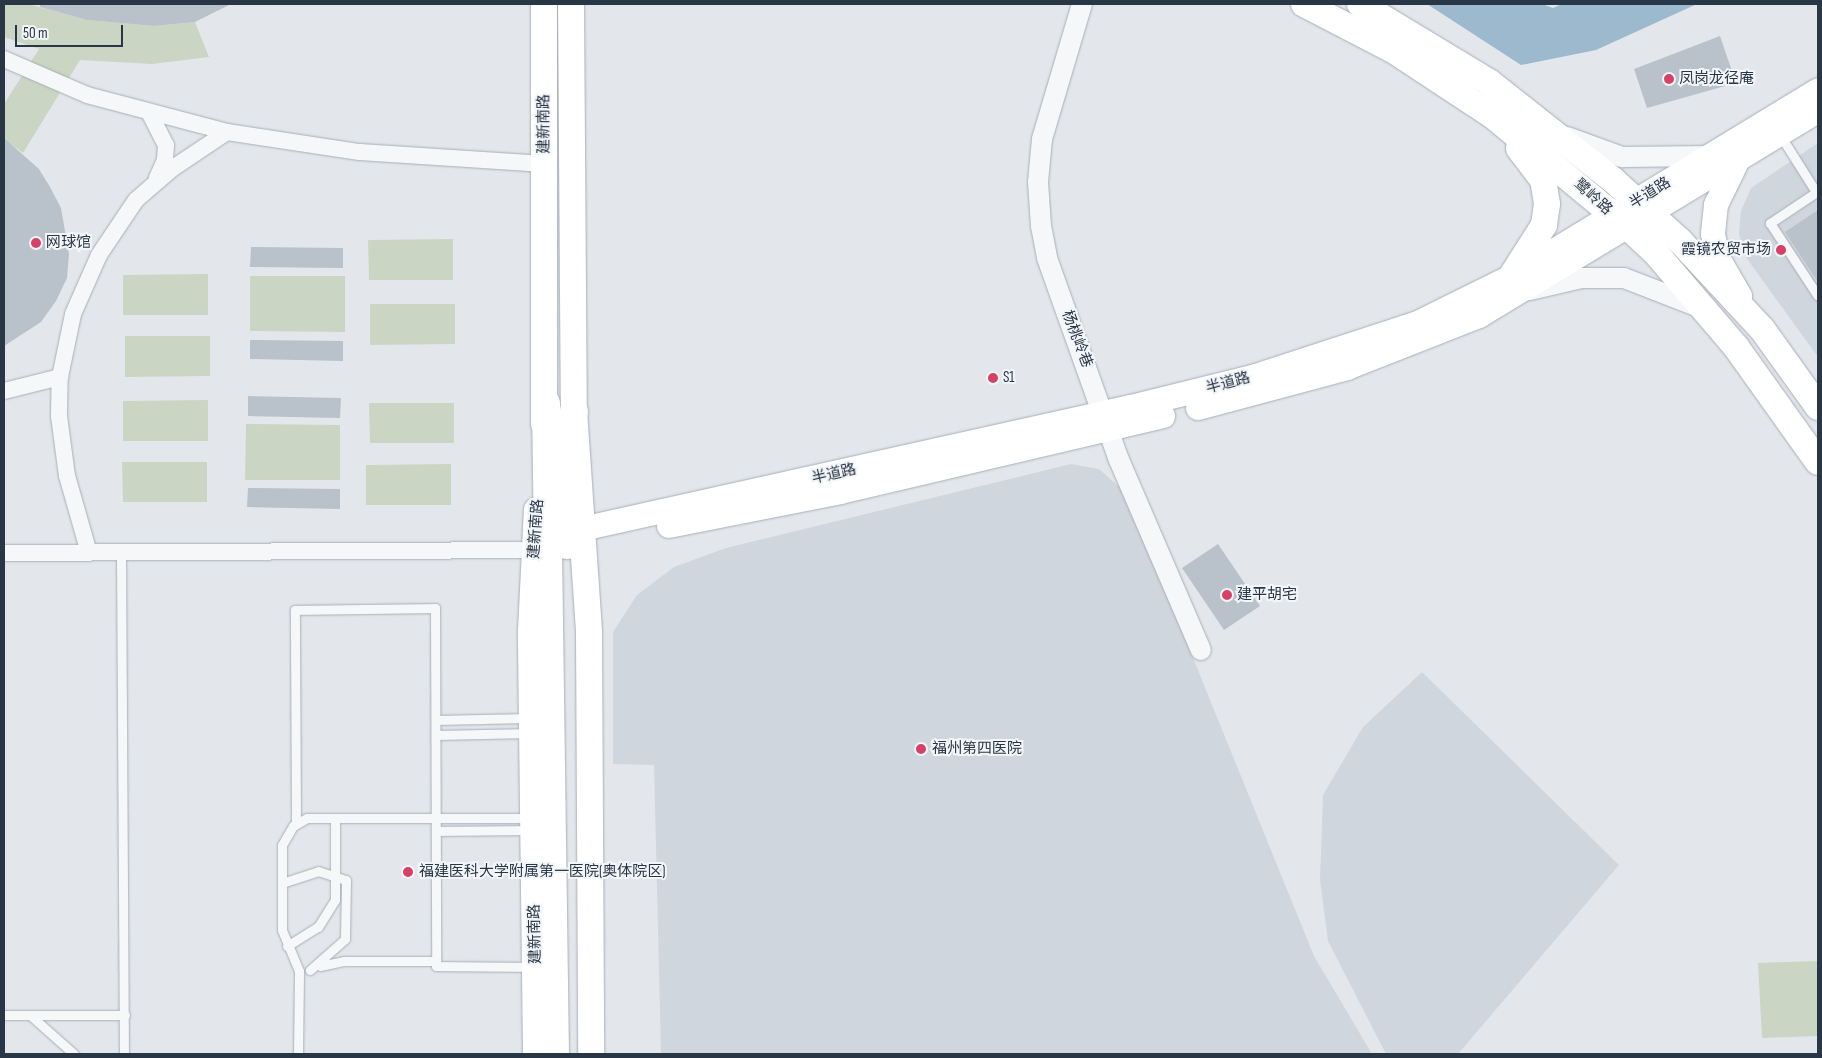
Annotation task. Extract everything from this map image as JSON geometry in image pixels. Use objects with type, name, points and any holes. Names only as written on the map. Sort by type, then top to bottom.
[{"type":"highway","points":[[546,402],[555,1054]]},
{"type":"highway","points":[[574,411],[567,490],[574,1054]]},
{"type":"main road","name":"建新南路","points":[[536,1054],[532,726],[534,550],[546,402],[544,4]]},
{"type":"main road","name":"建新南路","points":[[572,4],[574,411],[589,633],[591,1054]]},
{"type":"main road","name":"鹭岭路","points":[[1304,4],[1393,50],[1492,115],[1621,221],[1704,310],[1818,462]]},
{"type":"main road","name":"鹭岭路","points":[[1360,4],[1489,82],[1556,133],[1643,208],[1762,329],[1818,407]]},
{"type":"main road","name":"半道路","points":[[1643,208],[1712,156],[1818,90]]},
{"type":"main road","name":"半道路","points":[[583,536],[840,492],[1106,421],[1333,351],[1519,284],[1643,208],[1736,163],[1818,112]]},
{"type":"main road","points":[[1492,115],[1537,170],[1547,204],[1544,225],[1519,284]]},
{"type":"main road","points":[[1736,163],[1716,205],[1713,234],[1725,271],[1762,329]]},
{"type":"street","name":"杨桃岭巷","points":[[1082,8],[1042,138],[1039,204],[1047,258],[1106,421],[1200,650]]},
{"type":"street","points":[[4,59],[61,86],[150,114],[227,132],[360,152],[545,164]]},
{"type":"street","points":[[150,114],[166,144],[165,160],[155,182]]},
{"type":"street","points":[[89,553],[62,450],[60,377],[74,314],[89,274],[123,217],[155,182],[227,132]]},
{"type":"street","points":[[1556,133],[1622,157],[1712,156]]},
{"type":"street","points":[[1519,284],[1582,278],[1624,278],[1704,310]]},
{"type":"street","points":[[4,391],[60,377]]},
{"type":"street","points":[[4,553],[534,550]]},
{"type":"lane","points":[[1780,135],[1817,191],[1770,223],[1818,296]]},
{"type":"lane","points":[[121,553],[124,1054]]},
{"type":"lane","points":[[298,1054],[297,964],[287,946],[282,930],[282,845],[296,823],[295,610],[434,608],[436,966],[535,967]]},
{"type":"lane","points":[[436,720],[532,726]]},
{"type":"lane","points":[[436,735],[532,726]]},
{"type":"lane","points":[[296,823],[307,818],[436,818],[533,824]]},
{"type":"lane","points":[[287,946],[326,919],[335,900],[336,818]]},
{"type":"lane","points":[[436,831],[533,824]]},
{"type":"lane","points":[[282,883],[307,872],[336,874],[346,880],[345,939],[298,982]]},
{"type":"lane","points":[[310,970],[344,961],[436,961]]},
{"type":"lane","points":[[4,1015],[125,1015]]},
{"type":"lane","points":[[30,1015],[74,1054]]},
{"type":"shaded area","name":"霞镜农贸市场","points":[[1818,143],[1818,357],[1745,256],[1739,234],[1741,211],[1751,188]]},
{"type":"shaded area","name":"福州第四医院","points":[[1071,464],[1099,469],[1126,493],[1314,956],[1372,1054],[661,1054],[654,765],[613,764],[613,632],[637,595],[674,567],[726,548]]},
{"type":"shaded area","points":[[1422,672],[1619,865],[1458,1054],[1386,1054],[1328,941],[1320,880],[1323,795],[1363,727]]},
{"type":"green space","points":[[4,4],[28,4],[87,20],[154,26],[195,22],[209,57],[152,64],[80,60],[23,153],[4,139],[4,104],[39,49],[4,37]]},
{"type":"green space","points":[[453,239],[453,280],[369,280],[368,240]]},
{"type":"green space","points":[[208,274],[208,315],[123,315],[123,275]]},
{"type":"green space","points":[[250,276],[345,276],[345,332],[250,331]]},
{"type":"green space","points":[[370,304],[455,304],[455,344],[370,345]]},
{"type":"green space","points":[[125,336],[210,336],[210,376],[125,377]]},
{"type":"green space","points":[[208,400],[208,441],[123,441],[123,401]]},
{"type":"green space","points":[[369,403],[454,403],[454,443],[370,443]]},
{"type":"green space","points":[[246,424],[340,425],[340,480],[245,480]]},
{"type":"green space","points":[[122,462],[207,462],[207,502],[123,502]]},
{"type":"green space","points":[[451,464],[451,505],[366,505],[366,465]]},
{"type":"green space","points":[[1818,961],[1818,1036],[1762,1038],[1758,963]]},
{"type":"water","points":[[1427,4],[1542,4],[1553,8],[1562,4],[1697,4],[1596,50],[1521,65]]},
{"type":"building","points":[[40,4],[231,4],[195,22],[154,26],[87,20],[40,7]]},
{"type":"building","points":[[1720,36],[1736,83],[1647,108],[1634,69]]},
{"type":"building","name":"网球馆","points":[[4,138],[39,169],[50,187],[61,208],[69,254],[67,278],[56,301],[41,322],[4,346]]},
{"type":"building","points":[[1818,210],[1818,282],[1785,232]]},
{"type":"building","points":[[251,247],[343,248],[343,268],[250,267]]},
{"type":"building","points":[[250,340],[343,341],[343,361],[250,359]]},
{"type":"building","points":[[248,396],[341,398],[340,418],[248,416]]},
{"type":"building","points":[[248,488],[340,489],[340,509],[247,507]]},
{"type":"building","name":"建平胡宅","points":[[1218,544],[1260,606],[1224,630],[1182,568]]},
{"type":"place","name":"凤岗龙径庵","points":[[1669,79]]},
{"type":"place","name":"网球馆","points":[[36,243]]},
{"type":"place","name":"霞镜农贸市场","points":[[1781,250]]},
{"type":"place","name":"S1","points":[[993,378]]},
{"type":"place","name":"建平胡宅","points":[[1227,595]]},
{"type":"place","name":"福州第四医院","points":[[921,749]]},
{"type":"place","name":"福建医科大学附属第一医院(奥体院区)","points":[[408,872]]}]
